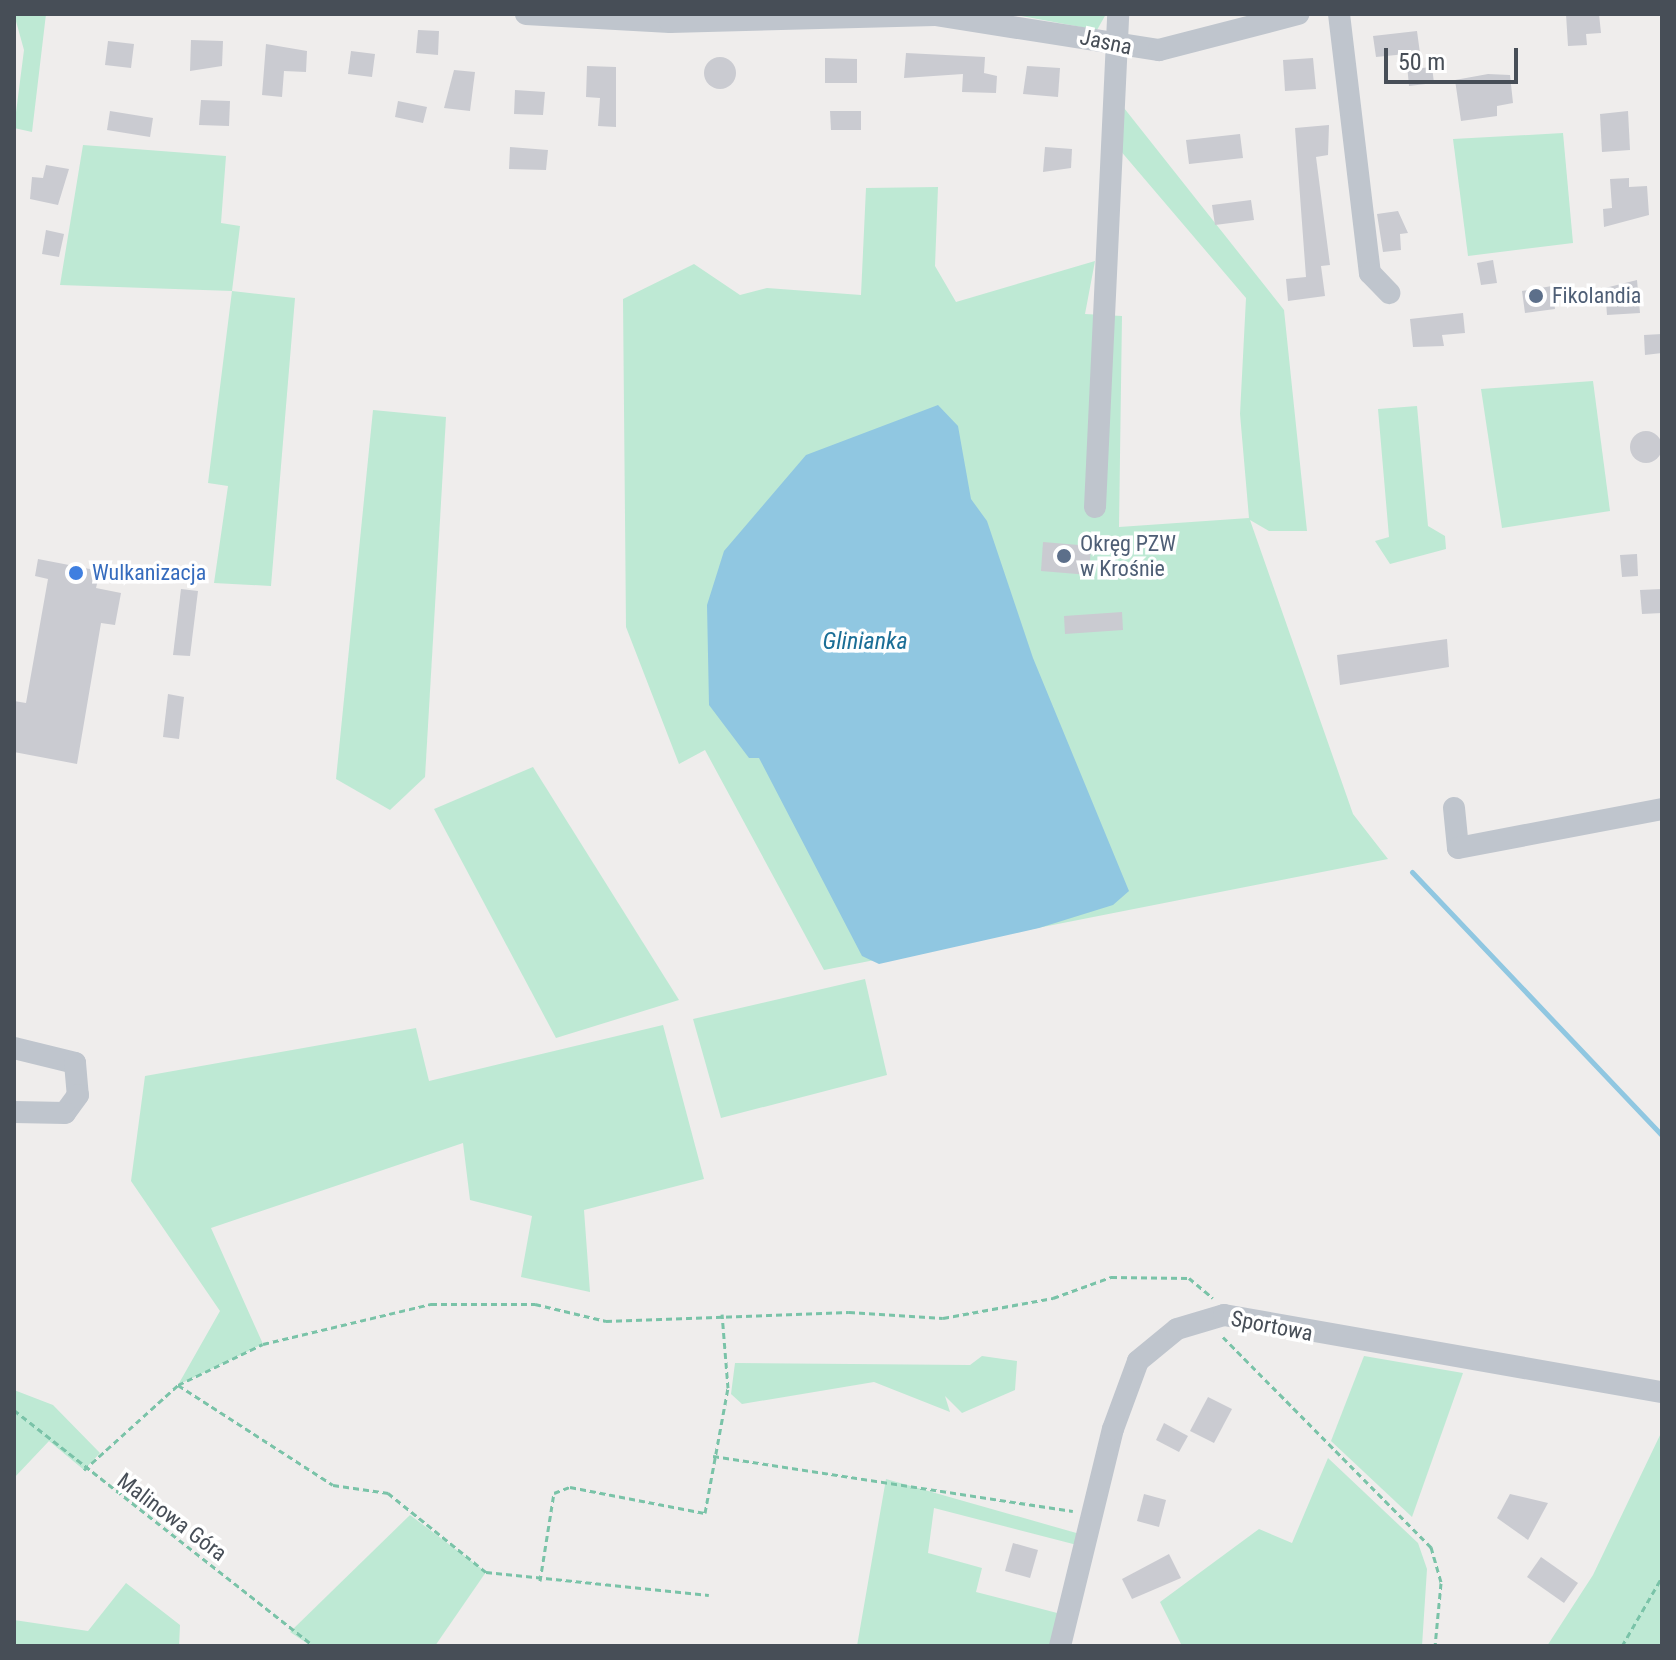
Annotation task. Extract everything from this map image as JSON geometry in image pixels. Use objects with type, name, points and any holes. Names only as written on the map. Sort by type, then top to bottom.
[{"type":"street","name":"Jasna","points":[[526,14],[670,22],[935,15],[1000,20],[1118,48],[1199,43],[1298,14]]},
{"type":"street","points":[[1095,507],[1118,14]]},
{"type":"street","points":[[1339,14],[1370,273],[1389,293]]},
{"type":"street","points":[[1454,808],[1458,848],[1662,809]]},
{"type":"street","points":[[14,1048],[75,1063],[78,1095],[65,1113],[14,1112]]},
{"type":"street","name":"Sportowa","points":[[1060,1646],[1092,1508],[1138,1361],[1177,1329],[1215,1318],[1662,1392]]},
{"type":"path","points":[[84,1470],[178,1385],[263,1344],[431,1304],[535,1304],[606,1321],[722,1314],[943,1318],[1053,1298],[1111,1277],[1189,1278],[1206,1287],[1215,1318],[1431,1547],[1441,1583],[1435,1646]]},
{"type":"path","points":[[540,1581],[554,1493],[570,1487],[705,1513],[713,1456],[728,1388],[722,1314]]},
{"type":"path","points":[[178,1385],[333,1485],[388,1493],[486,1572],[540,1581],[709,1595]]},
{"type":"path","name":"Malinowa Góra","points":[[14,1410],[84,1470],[314,1646]]},
{"type":"path","points":[[713,1456],[1079,1512],[1092,1508]]},
{"type":"path","points":[[1622,1646],[1662,1577]]},
{"type":"green space","points":[[14,14],[46,14],[32,132],[14,128],[24,50]]},
{"type":"green space","points":[[1010,14],[1106,14],[1097,30]]},
{"type":"green space","points":[[1124,108],[1284,310],[1307,531],[1269,531],[1250,520],[1353,814],[1388,859],[824,970],[705,750],[679,764],[626,627],[623,299],[694,264],[740,295],[767,288],[861,295],[866,188],[938,187],[935,266],[956,302],[1095,261],[1085,314],[1122,316],[1119,527],[1249,518],[1240,414],[1246,298],[1119,149]]},
{"type":"green space","points":[[1563,133],[1573,243],[1468,256],[1453,139]]},
{"type":"green space","points":[[83,145],[226,156],[221,223],[240,226],[232,291],[60,285]]},
{"type":"green space","points":[[232,291],[295,298],[271,586],[214,583],[228,486],[208,483]]},
{"type":"green space","points":[[1593,381],[1610,511],[1502,528],[1481,389]]},
{"type":"green space","points":[[1417,406],[1428,526],[1445,536],[1446,549],[1390,564],[1375,541],[1389,537],[1378,409]]},
{"type":"green space","points":[[373,410],[446,417],[425,777],[390,810],[336,779]]},
{"type":"green space","points":[[533,767],[679,1000],[556,1038],[434,809]]},
{"type":"green space","points":[[865,979],[887,1075],[721,1118],[693,1019]]},
{"type":"green space","points":[[663,1025],[704,1179],[584,1210],[590,1292],[521,1277],[532,1216],[470,1200],[463,1143],[211,1228],[263,1344],[178,1385],[220,1311],[131,1181],[145,1076],[416,1028],[429,1081]]},
{"type":"green space","points":[[982,1356],[1017,1361],[1015,1390],[962,1413],[945,1396],[950,1412],[874,1382],[742,1404],[731,1394],[735,1363],[970,1365]]},
{"type":"green space","points":[[1364,1356],[1463,1373],[1412,1517],[1331,1441]]},
{"type":"green space","points":[[14,1390],[53,1405],[100,1453],[84,1470],[49,1441],[14,1478]]},
{"type":"green space","points":[[1662,1431],[1662,1646],[1547,1646],[1593,1575]]},
{"type":"green space","points":[[1328,1458],[1418,1543],[1427,1569],[1422,1646],[1182,1646],[1160,1602],[1259,1529],[1292,1543]]},
{"type":"green space","points":[[886,1479],[1080,1534],[1077,1545],[934,1508],[928,1553],[982,1568],[976,1592],[1061,1614],[1053,1646],[857,1646]]},
{"type":"green space","points":[[410,1515],[486,1572],[435,1646],[311,1646],[290,1632]]},
{"type":"green space","points":[[126,1583],[180,1625],[179,1646],[14,1646],[14,1620],[88,1631]]},
{"type":"water","name":"Glinianka","points":[[938,405],[958,426],[971,499],[987,521],[1033,658],[1129,891],[1113,905],[1039,928],[879,964],[862,956],[759,758],[749,758],[709,705],[707,605],[724,551],[806,455]]},
{"type":"building","points":[[1566,14],[1599,14],[1601,33],[1586,34],[1587,45],[1568,46]]},
{"type":"building","points":[[418,30],[439,31],[438,55],[416,53]]},
{"type":"building","points":[[1417,31],[1422,68],[1432,67],[1434,83],[1409,86],[1406,54],[1376,57],[1373,36]]},
{"type":"building","points":[[191,40],[223,41],[222,66],[190,71]]},
{"type":"building","points":[[108,41],[134,44],[131,68],[105,65]]},
{"type":"building","points":[[266,44],[307,51],[306,72],[284,71],[282,97],[262,95]]},
{"type":"building","points":[[351,51],[375,54],[372,77],[348,74]]},
{"type":"building","points":[[906,53],[985,57],[984,73],[997,76],[996,93],[962,92],[963,74],[904,78]]},
{"type":"building","points":[[720,57],[731,62],[736,73],[731,84],[720,89],[709,84],[704,73],[709,62]]},
{"type":"building","points":[[825,58],[857,59],[857,83],[825,83]]},
{"type":"building","points":[[1313,58],[1316,89],[1285,91],[1283,60]]},
{"type":"building","points":[[587,66],[616,67],[616,127],[598,126],[600,98],[586,97]]},
{"type":"building","points":[[1027,66],[1060,68],[1058,97],[1023,94]]},
{"type":"building","points":[[454,70],[475,72],[470,111],[444,108]]},
{"type":"building","points":[[1488,74],[1510,75],[1513,103],[1497,106],[1497,116],[1461,121],[1455,80]]},
{"type":"building","points":[[515,90],[545,92],[543,115],[514,114]]},
{"type":"building","points":[[201,100],[230,101],[229,126],[199,125]]},
{"type":"building","points":[[398,101],[427,107],[423,123],[395,117]]},
{"type":"building","points":[[110,111],[153,118],[150,137],[107,130]]},
{"type":"building","points":[[830,111],[861,111],[861,130],[831,130]]},
{"type":"building","points":[[1628,111],[1630,150],[1602,152],[1600,114]]},
{"type":"building","points":[[1329,125],[1328,155],[1316,157],[1330,265],[1321,266],[1325,296],[1288,301],[1286,279],[1306,277],[1295,128]]},
{"type":"building","points":[[1240,134],[1243,158],[1189,164],[1186,140]]},
{"type":"building","points":[[510,147],[548,150],[546,170],[509,169]]},
{"type":"building","points":[[1045,147],[1072,149],[1071,168],[1043,172]]},
{"type":"building","points":[[46,165],[69,169],[58,205],[30,199],[32,177],[43,178]]},
{"type":"building","points":[[1629,178],[1629,187],[1647,186],[1649,215],[1604,227],[1603,209],[1612,208],[1610,179]]},
{"type":"building","points":[[1251,200],[1254,220],[1215,225],[1212,205]]},
{"type":"building","points":[[1398,211],[1408,233],[1400,234],[1401,250],[1383,252],[1377,214]]},
{"type":"building","points":[[46,230],[64,234],[59,257],[42,254]]},
{"type":"building","points":[[1493,260],[1497,283],[1481,285],[1477,263]]},
{"type":"building","points":[[1637,280],[1640,313],[1607,315],[1605,288]]},
{"type":"building","points":[[1552,286],[1555,309],[1525,313],[1522,291]]},
{"type":"building","points":[[1463,313],[1465,333],[1442,335],[1444,346],[1413,347],[1410,319]]},
{"type":"building","points":[[1662,334],[1662,353],[1645,355],[1644,335]]},
{"type":"building","points":[[1646,431],[1657,436],[1662,447],[1657,458],[1646,463],[1635,458],[1630,447],[1635,436]]},
{"type":"building","points":[[1043,542],[1091,546],[1089,575],[1041,571]]},
{"type":"building","points":[[1637,554],[1638,576],[1622,577],[1620,555]]},
{"type":"building","points":[[38,559],[100,571],[96,588],[121,593],[115,625],[101,623],[77,764],[14,752],[14,701],[26,703],[48,579],[35,576]]},
{"type":"building","points":[[181,589],[198,591],[190,656],[173,655]]},
{"type":"building","points":[[1662,589],[1662,613],[1642,614],[1640,590]]},
{"type":"building","points":[[1122,612],[1123,630],[1065,634],[1064,616]]},
{"type":"building","points":[[1447,639],[1449,667],[1340,685],[1337,655]]},
{"type":"building","points":[[168,694],[184,697],[179,739],[163,737]]},
{"type":"building","points":[[1208,1397],[1232,1409],[1214,1443],[1190,1431]]},
{"type":"building","points":[[1164,1423],[1188,1436],[1179,1452],[1156,1440]]},
{"type":"building","points":[[1144,1494],[1166,1500],[1159,1527],[1137,1521]]},
{"type":"building","points":[[1510,1494],[1548,1503],[1528,1540],[1497,1518]]},
{"type":"building","points":[[1013,1543],[1038,1550],[1030,1578],[1005,1571]]},
{"type":"building","points":[[1169,1554],[1181,1578],[1132,1599],[1122,1579]]},
{"type":"building","points":[[1541,1557],[1578,1583],[1564,1603],[1527,1577]]},
{"type":"waterway","points":[[1412,872],[1662,1135]]},
{"type":"place","name":"Fikolandia","points":[[1536,296]]},
{"type":"place","name":"Okręg PZW w Krośnie","points":[[1064,556]]},
{"type":"place","name":"Wulkanizacja","points":[[76,573]]}]
